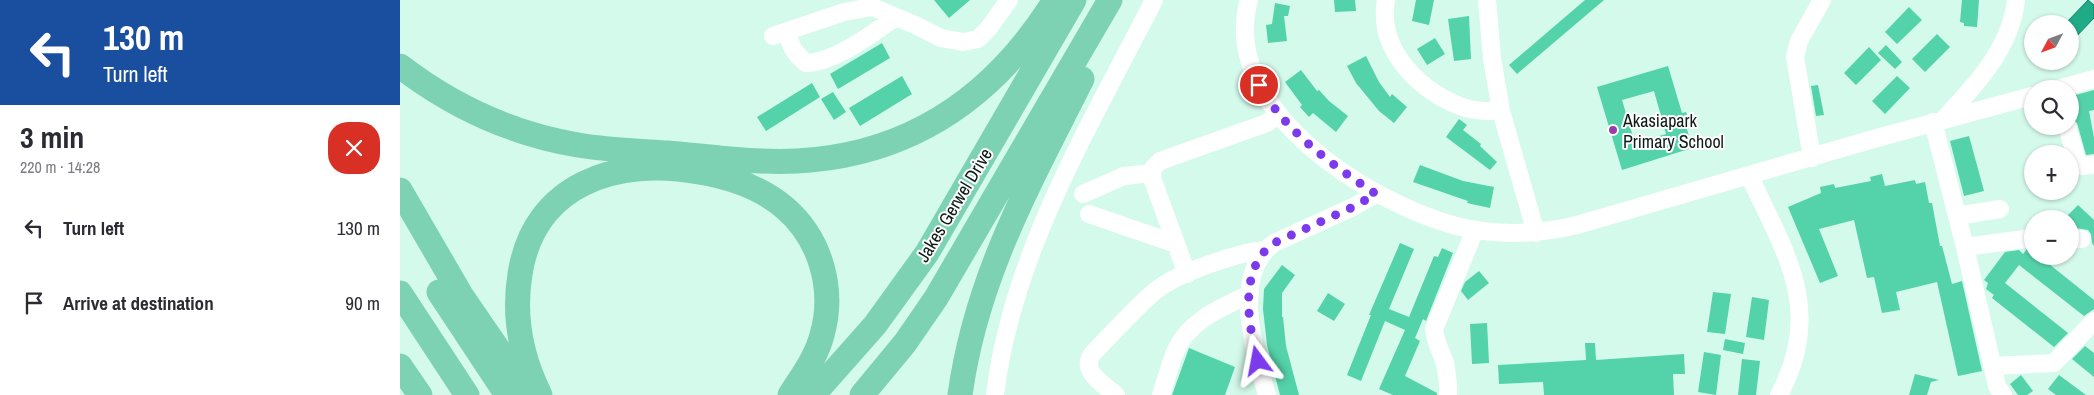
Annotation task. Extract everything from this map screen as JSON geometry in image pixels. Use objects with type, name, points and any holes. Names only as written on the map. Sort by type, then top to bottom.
[{"type":"highway","points":[[400,66],[436,91],[481,115],[520,130],[561,142],[602,148],[760,160],[812,160],[848,154],[884,144],[924,127],[950,112],[980,90],[1007,65],[1035,31],[1055,0]]},
{"type":"highway","name":"Jakes Gerwel Drive","points":[[813,395],[868,333],[927,253],[1074,0]]},
{"type":"highway","name":"Jakes Gerwel Drive","points":[[862,395],[904,343],[942,289],[1110,0]]},
{"type":"highway","points":[[960,395],[975,319],[996,256],[1120,0]]},
{"type":"highway","points":[[540,395],[524,357],[517,312],[521,268],[532,235],[540,221],[556,203],[580,185],[601,175],[618,171],[656,168],[710,174],[759,191],[790,212],[812,242],[822,264],[826,282],[826,319],[822,337],[814,357],[790,395]]},
{"type":"highway","points":[[400,190],[464,300],[529,395]]},
{"type":"highway","points":[[400,225],[450,309],[507,395]]},
{"type":"highway","points":[[400,293],[467,395]]},
{"type":"highway","points":[[400,366],[420,395]]},
{"type":"street","points":[[896,17],[824,61],[813,63],[806,64],[797,56],[780,34],[862,7],[872,7],[896,17],[942,38],[963,42],[978,39],[988,29],[1008,0]]},
{"type":"street","points":[[995,395],[1001,353],[1012,308],[1038,236],[1064,178],[1154,0]]},
{"type":"street","points":[[1249,0],[1245,20],[1247,50],[1259,85],[1279,114],[1326,159],[1376,194],[1434,218],[1475,230],[1514,234],[1536,233],[1577,225],[2024,98]]},
{"type":"street","points":[[1386,0],[1384,12],[1387,34],[1398,58],[1412,77],[1450,101],[1466,108],[1481,111],[1501,111]]},
{"type":"street","points":[[1487,0],[1492,58],[1501,111],[1536,233]]},
{"type":"street","points":[[1812,158],[1795,57],[1799,41],[1822,0]]},
{"type":"street","points":[[1938,121],[1963,99],[1995,58],[2009,28],[2016,0]]},
{"type":"street","points":[[2079,83],[2094,79]]},
{"type":"street","points":[[1187,274],[1151,174],[1152,168],[1160,161],[1267,123],[1279,114]]},
{"type":"street","points":[[1938,121],[1956,216],[1965,247],[1997,392]]},
{"type":"street","points":[[2070,135],[2078,164],[2082,166],[2094,165]]},
{"type":"street","points":[[1083,194],[1124,176],[1151,174]]},
{"type":"street","points":[[1750,175],[1791,266],[1798,294],[1800,323],[1796,352],[1788,379],[1779,395]]},
{"type":"street","points":[[1116,395],[1093,375],[1088,365],[1090,356],[1154,292],[1187,274],[1250,252],[1264,250],[1274,243],[1353,207],[1376,194]]},
{"type":"street","points":[[1956,216],[2000,209]]},
{"type":"street","points":[[1088,214],[1176,244]]},
{"type":"street","points":[[1448,395],[1449,386],[1444,362],[1434,339],[1434,330],[1475,230]]},
{"type":"street","points":[[1965,247],[2024,239]]},
{"type":"street","points":[[1264,250],[1251,277],[1250,294],[1253,344],[1267,395]]},
{"type":"street","points":[[1161,395],[1176,349],[1187,334],[1207,316],[1250,294]]},
{"type":"street","points":[[1992,366],[2054,363],[2092,327]]},
{"type":"shaded area","points":[[2088,0],[2094,5],[2094,18],[2079,34],[2079,15],[2074,15]]},
{"type":"building","points":[[934,0],[970,0],[949,18]]},
{"type":"building","points":[[1334,0],[1355,0],[1356,11],[1335,12]]},
{"type":"building","points":[[1416,0],[1434,0],[1429,25],[1412,21]]},
{"type":"building","points":[[1585,0],[1604,0],[1517,74],[1509,65]]},
{"type":"building","points":[[1962,0],[1979,0],[1977,27],[1964,26],[1964,23],[1960,22]]},
{"type":"building","points":[[1275,3],[1290,6],[1288,16],[1284,16],[1287,41],[1268,43],[1266,25],[1272,24]]},
{"type":"building","points":[[1909,7],[1922,20],[1897,44],[1885,32]]},
{"type":"building","points":[[1469,16],[1471,59],[1454,61],[1448,19]]},
{"type":"building","points":[[1937,34],[1950,47],[1925,72],[1912,59]]},
{"type":"building","points":[[1435,38],[1445,54],[1427,65],[1417,49]]},
{"type":"building","points":[[882,43],[890,58],[838,89],[830,74]]},
{"type":"building","points":[[1886,45],[1902,62],[1895,69],[1878,53]]},
{"type":"building","points":[[1869,47],[1881,60],[1856,85],[1844,73]]},
{"type":"building","points":[[1366,56],[1379,82],[1390,97],[1392,94],[1407,107],[1394,123],[1379,111],[1356,83],[1347,66]]},
{"type":"building","points":[[1668,66],[1682,113],[1686,112],[1691,127],[1687,129],[1692,148],[1622,170],[1597,87]],"holes":[[[1654,91],[1666,134],[1635,143],[1622,100]]]},
{"type":"building","points":[[1301,70],[1317,91],[1319,90],[1329,101],[1348,116],[1336,132],[1313,113],[1309,117],[1300,107],[1302,105],[1285,82]]},
{"type":"building","points":[[902,76],[912,94],[860,126],[849,108]]},
{"type":"building","points":[[1897,76],[1910,88],[1885,114],[1872,101]]},
{"type":"building","points":[[812,83],[820,97],[766,131],[757,117]]},
{"type":"building","points":[[1818,85],[1824,115],[1816,116],[1811,86]]},
{"type":"building","points":[[2094,90],[2094,110],[2089,111],[2094,138],[2094,154],[2086,155],[2079,130],[2079,94]]},
{"type":"building","points":[[833,92],[846,112],[834,120],[821,99]]},
{"type":"building","points":[[1459,119],[1467,125],[1463,130],[1481,144],[1480,146],[1497,162],[1490,170],[1446,137]]},
{"type":"building","points":[[1969,136],[1984,191],[1964,196],[1950,141]]},
{"type":"building","points":[[1420,165],[1463,181],[1494,187],[1490,208],[1467,203],[1468,201],[1413,182]]},
{"type":"building","points":[[1882,174],[1885,186],[1915,180],[1916,184],[1925,182],[1929,203],[1932,203],[1940,246],[1942,246],[1952,284],[1962,281],[1982,371],[1958,376],[1937,282],[1896,292],[1900,310],[1882,313],[1874,277],[1867,278],[1854,220],[1819,229],[1838,276],[1820,283],[1788,207],[1821,193],[1820,187],[1834,184],[1835,188],[1871,181],[1870,177]]},
{"type":"building","points":[[2078,205],[2094,220],[2094,246],[2088,230],[2079,228],[2079,210],[2073,210]]},
{"type":"building","points":[[1400,243],[1414,249],[1389,309],[1409,317],[1434,256],[1438,257],[1442,248],[1453,253],[1426,321],[1423,319],[1415,338],[1420,341],[1405,376],[1437,393],[1437,395],[1393,395],[1379,389],[1405,330],[1385,321],[1361,381],[1347,375],[1371,315],[1369,315]]},
{"type":"building","points":[[2019,250],[2023,254],[2024,253],[2024,265],[2050,265],[2094,300],[2094,309],[2084,316],[2019,265],[2005,283],[2068,333],[2054,347],[1992,298],[1994,295],[1986,289],[1988,283],[1984,280],[2005,252]]},
{"type":"building","points":[[1282,265],[1295,275],[1282,293],[1282,317],[1286,346],[1299,395],[1280,395],[1267,345],[1263,309],[1264,289]]},
{"type":"building","points":[[1479,271],[1489,283],[1468,300],[1461,291],[1465,282]]},
{"type":"building","points":[[1713,292],[1731,294],[1725,334],[1707,332]]},
{"type":"building","points":[[1328,293],[1345,304],[1334,321],[1317,311]]},
{"type":"building","points":[[1752,297],[1769,300],[1764,340],[1746,337]]},
{"type":"building","points":[[1487,323],[1489,363],[1472,364],[1470,324]]},
{"type":"building","points":[[1725,339],[1745,343],[1743,354],[1723,350]]},
{"type":"building","points":[[1585,343],[1595,343],[1596,360],[1684,354],[1685,374],[1673,374],[1674,395],[1544,395],[1543,382],[1499,384],[1498,365],[1586,360]]},
{"type":"building","points":[[2085,346],[2094,353],[2094,377],[2072,359]]},
{"type":"building","points":[[1189,348],[1235,367],[1225,395],[1172,395]]},
{"type":"building","points":[[1704,352],[1721,355],[1716,395],[1698,392]]},
{"type":"building","points":[[1742,359],[1760,361],[1756,395],[1738,395]]},
{"type":"building","points":[[1915,374],[1939,380],[1931,382],[1927,395],[1909,395]]},
{"type":"building","points":[[2021,375],[2033,391],[2027,395],[2018,395],[2010,384]]},
{"type":"building","points":[[2059,375],[2086,395],[2056,395],[2048,389]]},
{"type":"place","name":"Akasiapark Primary School","points":[[1613,130]]},
{"type":"route","points":[[1258,361],[1253,344],[1250,286],[1254,268],[1264,250],[1274,243],[1353,207],[1376,194],[1332,164],[1305,141],[1279,114],[1259,85]]}]
